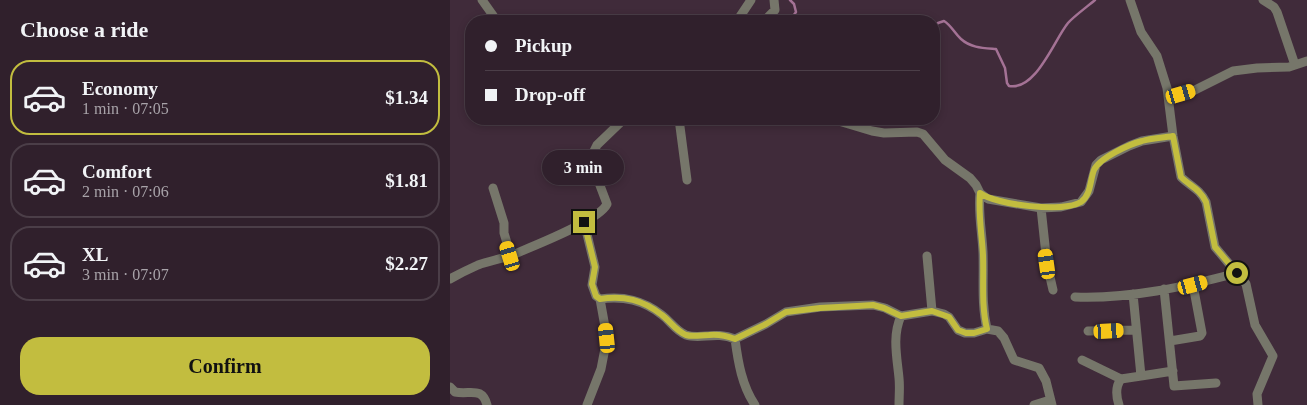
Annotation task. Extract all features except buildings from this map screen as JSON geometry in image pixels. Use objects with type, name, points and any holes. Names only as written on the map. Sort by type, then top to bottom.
[{"type":"street","points":[[482,0],[493,15]]},
{"type":"street","points":[[741,15],[751,0]]},
{"type":"street","points":[[772,15],[775,10],[774,0]]},
{"type":"street","points":[[1130,0],[1141,32],[1157,56],[1169,97],[1173,136],[1181,177],[1203,195],[1215,247],[1246,284],[1255,325],[1273,356],[1257,394],[1258,405]]},
{"type":"street","points":[[1263,0],[1274,7],[1277,12],[1295,65]]},
{"type":"street","points":[[1169,97],[1193,91],[1233,71],[1295,65],[1307,61]]},
{"type":"street","points":[[450,279],[478,265],[510,256],[584,222],[605,208],[607,204],[590,162],[590,157],[597,145],[618,125]]},
{"type":"street","points":[[681,125],[687,180]]},
{"type":"street","points":[[852,125],[884,133],[917,132],[923,134],[945,160],[970,178],[980,193],[988,199],[1041,208],[1061,207],[1081,202],[1089,191],[1096,165],[1101,160],[1142,141],[1173,136]]},
{"type":"street","points":[[493,188],[504,223],[504,233],[510,256]]},
{"type":"street","points":[[980,193],[983,302],[987,329]]},
{"type":"street","points":[[1041,208],[1047,264],[1053,290]]},
{"type":"street","points":[[584,222],[595,267],[592,284],[596,296],[600,299],[607,338],[600,369],[587,405]]},
{"type":"street","points":[[927,256],[932,311]]},
{"type":"street","points":[[1075,297],[1133,294],[1193,285],[1237,273]]},
{"type":"street","points":[[1170,341],[1200,336],[1202,333],[1193,285]]},
{"type":"street","points":[[1164,289],[1174,386],[1216,382]]},
{"type":"street","points":[[1133,294],[1140,376]]},
{"type":"street","points":[[600,299],[618,296],[632,299],[662,314],[686,334],[693,336],[720,335],[735,339],[766,324],[781,314],[797,310],[873,305],[901,316],[932,311],[949,317],[958,330],[966,333],[987,329],[1000,332],[1014,360],[1040,368],[1052,403],[1034,405]]},
{"type":"street","points":[[899,405],[900,385],[896,336],[901,316]]},
{"type":"street","points":[[1088,330],[1136,330]]},
{"type":"street","points":[[735,339],[738,362],[748,394],[755,405]]},
{"type":"street","points":[[1082,360],[1121,378],[1173,371]]},
{"type":"street","points":[[1108,405],[1118,402],[1116,388],[1121,378]]},
{"type":"street","points":[[450,387],[455,392],[480,393],[485,396],[487,405]]},
{"type":"waterway","points":[[790,0],[794,4],[796,12],[794,15]]},
{"type":"waterway","points":[[940,22],[944,21],[961,39],[969,44],[996,49],[1005,68],[1007,83],[1009,86],[1019,85],[1028,81],[1036,73],[1068,23],[1095,0]]},
{"type":"route","points":[[584,222],[595,267],[592,284],[596,296],[600,299],[618,296],[632,299],[662,314],[678,330],[693,336],[712,334],[735,339],[786,312],[873,305],[901,316],[932,311],[944,314],[949,317],[958,330],[974,333],[987,329],[983,302],[980,193],[988,199],[1041,208],[1061,207],[1081,202],[1089,191],[1096,165],[1101,160],[1142,141],[1173,136],[1181,177],[1203,195],[1215,247],[1237,273]]}]
